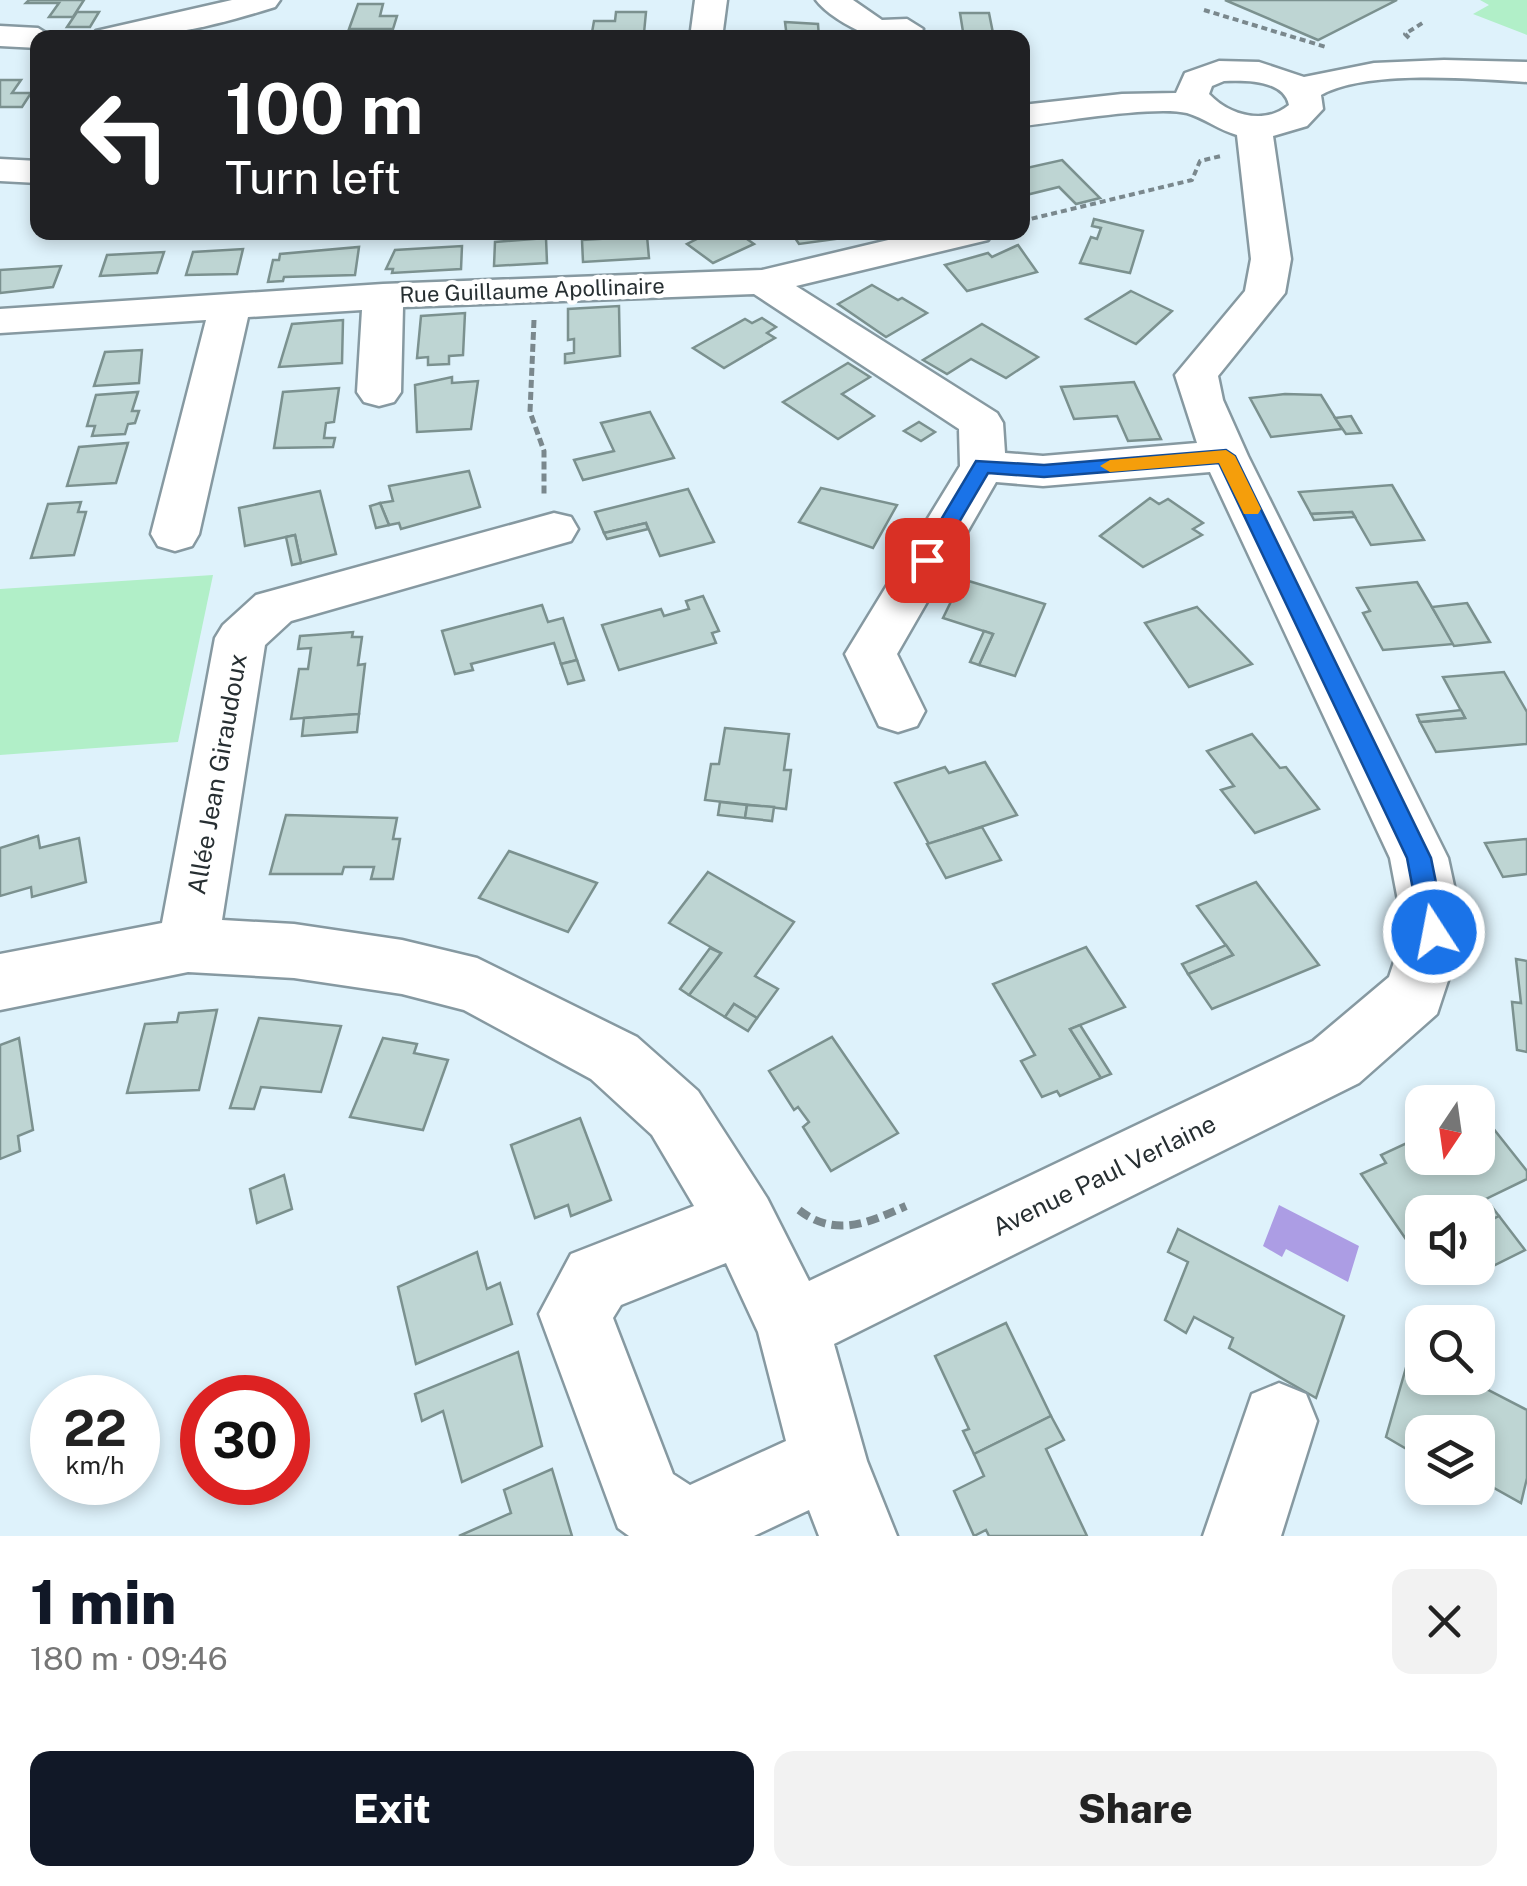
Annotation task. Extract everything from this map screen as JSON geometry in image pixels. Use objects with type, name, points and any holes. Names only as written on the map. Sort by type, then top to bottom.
[{"type":"street","points":[[150,30],[264,0]]},
{"type":"street","points":[[707,30],[712,0]]},
{"type":"street","points":[[832,0],[876,30],[906,30]]},
{"type":"street","points":[[0,36],[30,38]]},
{"type":"street","points":[[1302,92],[1324,78],[1440,70],[1527,72]]},
{"type":"street","points":[[1219,71],[1266,73],[1302,92],[1307,100],[1300,116],[1256,141],[1196,103],[1192,95],[1197,80],[1219,71]]},
{"type":"street","points":[[1030,115],[1122,104],[1196,103]]},
{"type":"street","name":"Avenue Paul Verlaine","points":[[793,1326],[1336,1062],[1415,994],[1434,932],[1419,858],[1226,456],[1201,400],[1196,375],[1264,294],[1271,260],[1256,141]]},
{"type":"street","points":[[0,170],[30,172]]},
{"type":"street","name":"Rue Guillaume Apollinaire","points":[[0,321],[536,288],[762,282],[940,240]]},
{"type":"street","points":[[762,282],[981,424],[983,466],[871,654],[898,711]]},
{"type":"street","points":[[379,392],[383,296]]},
{"type":"street","points":[[174,534],[230,306]]},
{"type":"street","points":[[983,466],[1044,471],[1226,456]]},
{"type":"street","name":"Allée Jean Giraudoux","points":[[188,945],[241,638],[274,608],[554,529]]},
{"type":"street","points":[[0,982],[188,945],[294,951],[402,967],[477,986],[614,1058],[675,1113],[765,1210],[829,1461],[858,1536]]},
{"type":"street","points":[[765,1210],[596,1279],[576,1314],[645,1502],[686,1527],[829,1461]]},
{"type":"street","points":[[1242,1536],[1279,1422]]},
{"type":"path","points":[[1204,10],[1287,32],[1314,47],[1332,47]]},
{"type":"path","points":[[1398,43],[1413,42],[1404,34],[1424,22]]},
{"type":"path","points":[[1030,219],[1192,180],[1200,161],[1256,141]]},
{"type":"path","points":[[536,288],[530,412],[544,451],[554,529]]},
{"type":"path","points":[[765,1210],[809,1220],[832,1230],[858,1226],[913,1204]]},
{"type":"green space","points":[[1480,0],[1527,0],[1527,35],[1473,14],[1489,5]]},
{"type":"green space","points":[[213,575],[178,742],[0,755],[0,589]]},
{"type":"shaded area","points":[[1279,1205],[1359,1246],[1348,1282],[1286,1249],[1282,1257],[1263,1246]]},
{"type":"building","points":[[84,0],[73,17],[49,17],[59,3],[26,3]]},
{"type":"building","points":[[1225,0],[1397,0],[1318,40]]},
{"type":"building","points":[[358,4],[383,4],[380,16],[397,16],[393,29],[349,29]]},
{"type":"building","points":[[77,12],[99,12],[90,27],[67,27]]},
{"type":"building","points":[[616,12],[646,12],[644,30],[592,30],[594,21],[615,21]]},
{"type":"building","points":[[960,13],[989,13],[992,30],[963,30]]},
{"type":"building","points":[[785,22],[818,24],[818,30],[786,30]]},
{"type":"building","points":[[0,80],[21,80],[12,93],[30,93],[22,107],[0,107]]},
{"type":"building","points":[[1062,160],[1100,198],[1076,204],[1059,187],[1030,194],[1030,167]]},
{"type":"building","points":[[1094,219],[1143,231],[1130,273],[1080,263],[1091,237],[1097,239],[1101,228],[1092,226]]},
{"type":"building","points":[[546,240],[547,263],[494,266],[495,242]]},
{"type":"building","points":[[582,240],[647,240],[649,258],[583,262]]},
{"type":"building","points":[[695,240],[748,240],[754,244],[713,263],[687,244]]},
{"type":"building","points":[[796,240],[828,240],[799,244]]},
{"type":"building","points":[[1018,245],[1037,272],[967,291],[945,265],[988,253],[992,257]]},
{"type":"building","points":[[462,246],[461,269],[392,273],[393,269],[386,269],[395,250]]},
{"type":"building","points":[[359,247],[355,275],[284,277],[283,281],[268,282],[273,260],[279,260],[280,254]]},
{"type":"building","points":[[243,249],[237,274],[186,275],[193,252]]},
{"type":"building","points":[[164,252],[157,273],[100,276],[107,255]]},
{"type":"building","points":[[61,266],[53,287],[0,293],[0,270]]},
{"type":"building","points":[[872,285],[927,313],[886,337],[838,304]]},
{"type":"building","points":[[1131,291],[1172,311],[1136,344],[1086,319]]},
{"type":"building","points":[[619,306],[620,356],[565,363],[565,354],[574,353],[574,339],[568,340],[568,309]]},
{"type":"building","points":[[465,313],[463,355],[449,356],[449,364],[428,365],[428,357],[417,358],[421,316]]},
{"type":"building","points":[[762,318],[776,327],[767,333],[775,338],[724,368],[693,348],[745,319],[752,323]]},
{"type":"building","points":[[343,320],[342,363],[279,367],[292,324]]},
{"type":"building","points":[[982,324],[1038,357],[1006,378],[971,359],[947,374],[923,360]]},
{"type":"building","points":[[142,350],[139,383],[94,386],[105,352]]},
{"type":"building","points":[[848,363],[870,377],[842,394],[874,416],[838,439],[783,402]]},
{"type":"building","points":[[452,377],[452,383],[478,381],[471,429],[417,432],[415,385]]},
{"type":"building","points":[[1134,382],[1161,439],[1128,441],[1117,416],[1074,419],[1061,387]]},
{"type":"building","points":[[339,388],[334,422],[326,423],[324,438],[335,438],[333,447],[274,448],[283,392]]},
{"type":"building","points":[[138,392],[132,411],[139,411],[125,434],[92,436],[95,426],[87,426],[96,395]]},
{"type":"building","points":[[1321,395],[1342,429],[1271,437],[1250,398]]},
{"type":"building","points":[[650,412],[674,458],[583,480],[574,460],[614,451],[601,423]]},
{"type":"building","points":[[1351,416],[1361,433],[1346,434],[1335,418]]},
{"type":"building","points":[[919,422],[935,432],[921,441],[904,431]]},
{"type":"building","points":[[128,443],[116,483],[67,486],[79,447]]},
{"type":"building","points":[[469,471],[480,507],[401,529],[399,523],[389,525],[380,503],[393,501],[389,486]]},
{"type":"building","points":[[1392,485],[1424,540],[1371,545],[1352,512],[1311,514],[1299,492]]},
{"type":"building","points":[[821,488],[897,505],[873,548],[799,522]]},
{"type":"building","points":[[688,489],[714,542],[660,556],[646,523],[604,533],[595,512]]},
{"type":"building","points":[[320,491],[336,554],[301,563],[295,535],[245,546],[239,508]]},
{"type":"building","points":[[1150,498],[1159,504],[1168,499],[1203,523],[1193,529],[1202,535],[1143,567],[1100,536]]},
{"type":"building","points":[[81,502],[78,512],[86,512],[74,555],[31,558],[48,504]]},
{"type":"building","points":[[380,503],[389,525],[376,528],[370,506]]},
{"type":"building","points":[[1352,512],[1355,517],[1314,520],[1311,514]]},
{"type":"building","points":[[646,523],[648,529],[607,539],[604,533]]},
{"type":"building","points":[[295,535],[301,563],[292,565],[286,537]]},
{"type":"building","points":[[962,579],[1045,604],[1015,676],[979,665],[993,634],[943,618]]},
{"type":"building","points":[[1417,582],[1454,644],[1383,650],[1363,613],[1370,611],[1357,588]]},
{"type":"building","points":[[703,596],[719,631],[712,633],[716,643],[619,670],[602,625],[661,609],[664,616],[689,609],[686,601]]},
{"type":"building","points":[[1467,603],[1490,642],[1454,646],[1432,607]]},
{"type":"building","points":[[542,605],[548,622],[563,618],[577,660],[561,664],[554,643],[471,664],[473,670],[455,674],[442,631]]},
{"type":"building","points":[[1197,607],[1252,664],[1189,687],[1145,623]]},
{"type":"building","points":[[984,631],[993,634],[979,665],[970,662]]},
{"type":"building","points":[[353,632],[352,637],[362,637],[358,665],[365,664],[359,714],[291,719],[299,669],[308,669],[311,648],[298,649],[300,636]]},
{"type":"building","points":[[577,660],[584,680],[568,684],[561,664]]},
{"type":"building","points":[[1504,672],[1527,712],[1527,744],[1436,752],[1420,722],[1465,718],[1443,677]]},
{"type":"building","points":[[1461,710],[1465,718],[1420,722],[1417,715]]},
{"type":"building","points":[[359,714],[357,732],[302,736],[304,718]]},
{"type":"building","points":[[725,728],[789,734],[784,770],[791,770],[786,809],[705,800],[711,764],[719,764]]},
{"type":"building","points":[[1252,734],[1280,768],[1286,767],[1319,809],[1255,833],[1221,790],[1234,786],[1207,751]]},
{"type":"building","points":[[985,762],[1017,815],[929,844],[895,783],[945,767],[949,773]]},
{"type":"building","points":[[720,802],[747,805],[745,818],[718,815]]},
{"type":"building","points":[[747,805],[774,807],[772,821],[745,818]]},
{"type":"building","points":[[286,815],[397,818],[393,839],[400,839],[393,879],[371,879],[374,867],[344,867],[342,874],[270,874]]},
{"type":"building","points":[[982,827],[1001,860],[946,878],[927,844]]},
{"type":"building","points":[[38,836],[40,848],[79,838],[86,882],[32,897],[31,887],[0,896],[0,848]]},
{"type":"building","points":[[1527,839],[1527,874],[1503,877],[1485,843]]},
{"type":"building","points":[[509,851],[597,883],[568,932],[479,898]]},
{"type":"building","points":[[708,872],[794,922],[755,976],[778,989],[757,1018],[734,1004],[725,1017],[689,995],[721,953],[669,923]]},
{"type":"building","points":[[1256,882],[1319,965],[1212,1009],[1188,974],[1233,955],[1197,906]]},
{"type":"building","points":[[1226,945],[1233,955],[1188,974],[1182,964]]},
{"type":"building","points":[[1086,947],[1125,1007],[1070,1029],[1101,1078],[1060,1096],[1057,1091],[1042,1097],[1021,1061],[1035,1055],[993,984]]},
{"type":"building","points":[[710,948],[721,953],[689,995],[680,989]]},
{"type":"building","points":[[1516,959],[1527,961],[1527,1052],[1517,1050],[1512,1002],[1521,1003]]},
{"type":"building","points":[[734,1004],[757,1018],[748,1031],[725,1017]]},
{"type":"building","points":[[217,1010],[199,1090],[127,1093],[145,1024],[177,1022],[179,1013]]},
{"type":"building","points":[[259,1018],[341,1026],[321,1092],[261,1087],[254,1109],[230,1108]]},
{"type":"building","points":[[1080,1025],[1111,1074],[1101,1078],[1070,1029]]},
{"type":"building","points":[[832,1037],[898,1133],[831,1171],[803,1127],[809,1122],[798,1107],[794,1110],[769,1071]]},
{"type":"building","points":[[19,1038],[33,1130],[18,1136],[20,1151],[0,1159],[0,1045]]},
{"type":"building","points":[[383,1038],[417,1044],[414,1053],[448,1060],[423,1130],[350,1117]]},
{"type":"building","points":[[580,1118],[611,1200],[571,1216],[568,1205],[535,1218],[511,1145]]},
{"type":"building","points":[[1495,1131],[1527,1171],[1527,1179],[1494,1195],[1405,1195],[1405,1238],[1361,1174],[1386,1163],[1381,1155],[1405,1144],[1405,1175],[1495,1175]]},
{"type":"building","points":[[284,1175],[292,1209],[257,1223],[250,1189]]},
{"type":"building","points":[[1499,1216],[1525,1250],[1495,1265],[1495,1218]]},
{"type":"building","points":[[1178,1229],[1344,1316],[1316,1398],[1229,1348],[1233,1338],[1194,1317],[1186,1333],[1165,1320],[1188,1262],[1168,1252]]},
{"type":"building","points":[[477,1252],[487,1289],[500,1283],[512,1324],[416,1364],[398,1287]]},
{"type":"building","points":[[1006,1323],[1051,1416],[974,1454],[963,1431],[969,1429],[935,1356]]},
{"type":"building","points":[[518,1352],[542,1446],[462,1482],[443,1411],[422,1421],[415,1394]]},
{"type":"building","points":[[1405,1371],[1405,1395],[1495,1393],[1527,1410],[1527,1478],[1521,1503],[1495,1488],[1495,1415],[1405,1415],[1405,1448],[1386,1437]]},
{"type":"building","points":[[1051,1416],[1064,1440],[1046,1449],[1087,1536],[989,1536],[986,1530],[974,1536],[954,1491],[984,1476],[974,1454]]},
{"type":"building","points":[[552,1469],[572,1536],[459,1536],[511,1513],[504,1490]]},
{"type":"slow traffic","points":[[1110,466],[1226,456],[1251,509]]},
{"type":"route","points":[[927,560],[983,466],[1044,471],[1226,456],[1419,858],[1434,932]]}]
